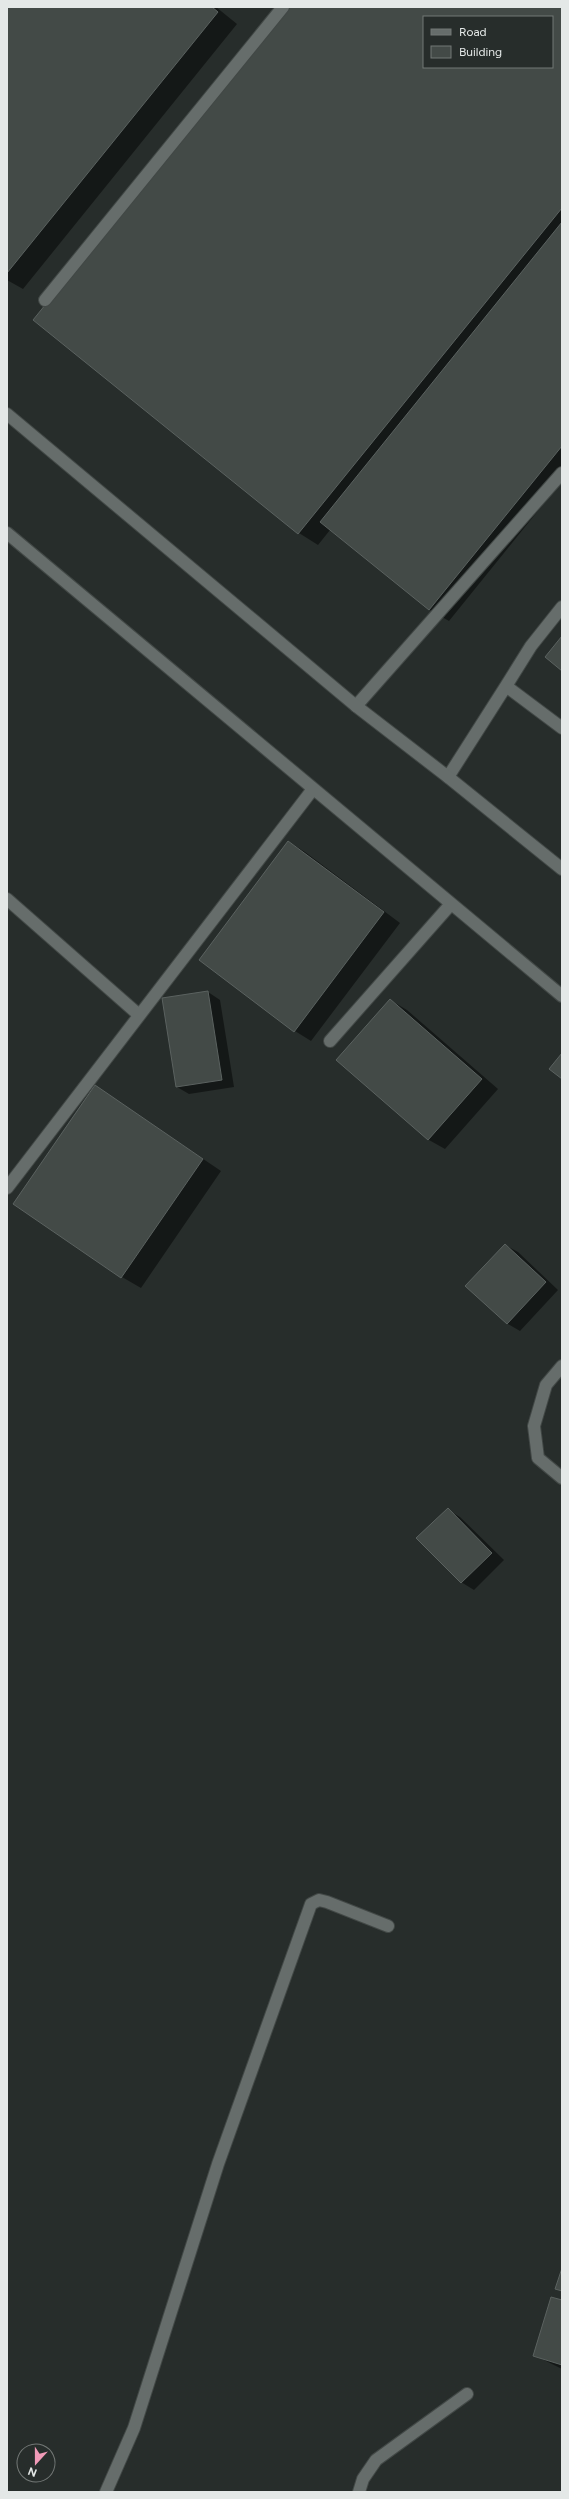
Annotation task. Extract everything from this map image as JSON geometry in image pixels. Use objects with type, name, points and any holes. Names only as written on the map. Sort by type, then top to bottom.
[{"type":"street","points":[[45,300],[283,7]]},
{"type":"street","points":[[7,414],[356,706],[448,777],[562,869]]},
{"type":"street","points":[[356,706],[562,474]]},
{"type":"street","points":[[7,533],[562,996]]},
{"type":"street","points":[[448,777],[531,646],[562,607]]},
{"type":"street","points":[[506,686],[562,728]]},
{"type":"street","points":[[7,1188],[313,789]]},
{"type":"street","points":[[7,899],[139,1015]]},
{"type":"street","points":[[330,1040],[451,904]]},
{"type":"street","points":[[562,1366],[546,1385],[534,1426],[538,1458],[562,1478]]},
{"type":"street","points":[[106,2492],[134,2428],[218,2164],[311,1904],[319,1900],[327,1902],[388,1926]]},
{"type":"street","points":[[359,2492],[363,2479],[376,2460],[467,2394]]},
{"type":"building","points":[[7,7],[212,7],[218,12],[7,273]]},
{"type":"building","points":[[286,7],[562,7],[562,208],[298,534],[33,320]]},
{"type":"building","points":[[562,222],[562,446],[429,610],[320,522]]},
{"type":"building","points":[[562,636],[562,671],[545,657]]},
{"type":"building","points":[[288,841],[384,912],[294,1032],[199,960]]},
{"type":"building","points":[[208,991],[222,1080],[176,1087],[162,998]]},
{"type":"building","points":[[390,999],[482,1079],[428,1140],[336,1060]]},
{"type":"building","points":[[562,1053],[562,1079],[549,1069]]},
{"type":"building","points":[[95,1085],[203,1159],[121,1278],[13,1204]]},
{"type":"building","points":[[505,1244],[546,1282],[507,1324],[465,1286]]},
{"type":"building","points":[[448,1508],[492,1553],[461,1583],[416,1538]]},
{"type":"building","points":[[562,2268],[562,2291],[555,2289]]},
{"type":"building","points":[[551,2297],[562,2300],[562,2365],[533,2356]]}]
